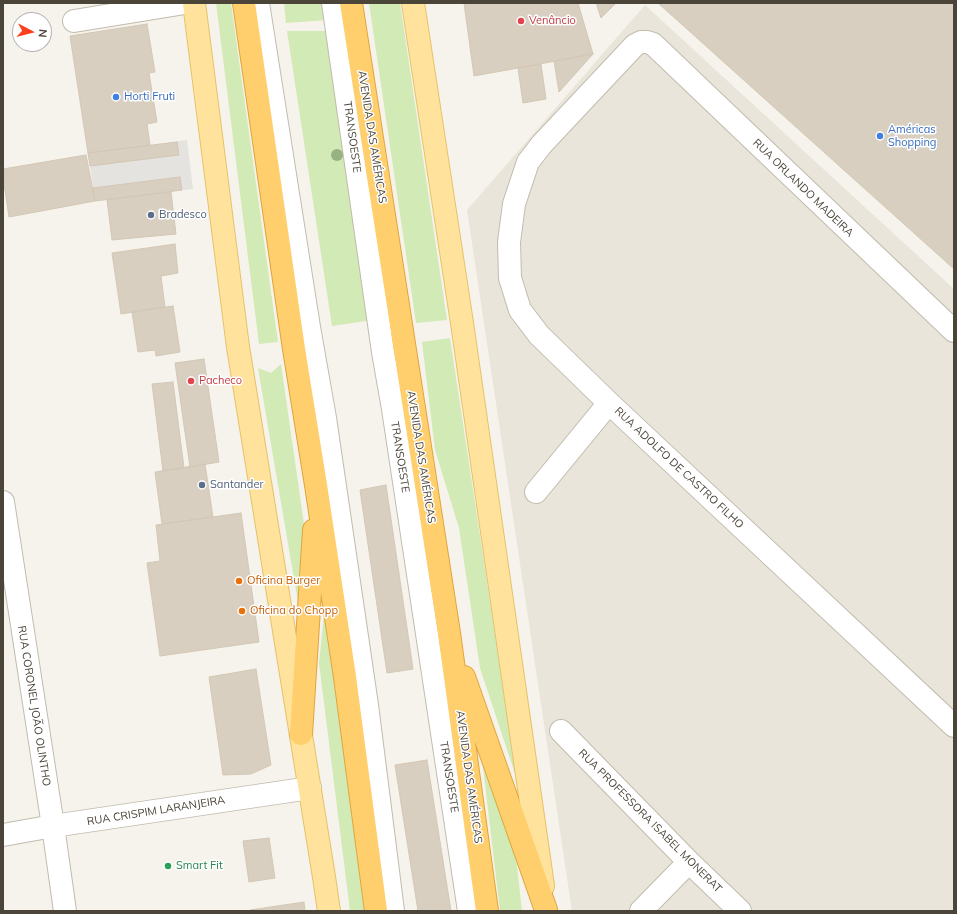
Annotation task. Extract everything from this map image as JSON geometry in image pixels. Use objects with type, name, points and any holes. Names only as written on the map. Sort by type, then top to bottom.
[{"type":"highway","points":[[244,3],[294,349],[345,677],[376,911]]},
{"type":"highway","name":"AVENIDA DAS AMÉRICAS","points":[[351,3],[449,633],[487,911]]},
{"type":"highway","points":[[301,734],[316,485]]},
{"type":"highway","points":[[449,633],[546,911]]},
{"type":"main road","points":[[194,3],[238,347],[329,911]]},
{"type":"main road","points":[[413,3],[462,323],[546,911]]},
{"type":"street","points":[[74,21],[185,3]]},
{"type":"street","points":[[258,3],[309,327],[325,418],[350,502],[371,643],[372,668],[367,706],[393,911]]},
{"type":"street","name":"TRANSOESTE","points":[[333,3],[383,352],[469,911]]},
{"type":"street","name":"RUA ADOLFO DE CASTRO FILHO","points":[[653,44],[641,42],[635,45],[542,144],[528,162],[514,204],[509,242],[510,278],[520,310],[539,335],[954,726]]},
{"type":"street","name":"RUA ORLANDO MADEIRA","points":[[653,44],[954,331]]},
{"type":"street","points":[[536,492],[609,402]]},
{"type":"street","name":"RUA CORONEL JOÃO OLINTHO","points":[[3,502],[65,911]]},
{"type":"street","points":[[437,699],[432,749],[433,767],[455,911]]},
{"type":"street","points":[[367,706],[386,766],[390,784],[407,911]]},
{"type":"street","name":"RUA PROFESSORA ISABEL MONERAT","points":[[561,731],[689,862],[740,911]]},
{"type":"street","name":"RUA CRISPIM LARANJEIRA","points":[[3,835],[53,826],[310,788]]},
{"type":"street","points":[[641,911],[689,862]]},
{"type":"shaded area","points":[[645,5],[954,289],[954,911],[572,911],[467,210]]},
{"type":"shaded area","points":[[187,140],[193,189],[95,201],[88,153]]},
{"type":"green space","points":[[216,3],[231,3],[278,342],[259,344]]},
{"type":"green space","points":[[284,3],[326,3],[328,20],[286,23]]},
{"type":"green space","points":[[369,3],[400,3],[447,320],[416,323]]},
{"type":"green space","points":[[287,31],[330,31],[373,320],[332,326]]},
{"type":"green space","points":[[450,338],[517,780],[480,668],[459,528],[435,450],[422,342]]},
{"type":"green space","points":[[281,364],[305,531],[300,614],[258,368],[271,373]]},
{"type":"green space","points":[[326,595],[370,911],[350,911],[319,663]]},
{"type":"green space","points":[[483,767],[516,857],[522,911],[500,911]]},
{"type":"building","points":[[464,3],[578,3],[593,54],[474,76]]},
{"type":"building","points":[[596,3],[616,3],[601,18]]},
{"type":"building","name":"Américas Shopping","points":[[658,3],[954,3],[954,269]]},
{"type":"building","name":"Horti Fruti","points":[[147,24],[155,72],[149,73],[157,122],[147,124],[150,145],[88,153],[70,36]]},
{"type":"building","points":[[593,54],[559,92],[554,61]]},
{"type":"building","points":[[541,64],[546,99],[523,103],[518,68]]},
{"type":"building","points":[[177,142],[179,155],[90,166],[88,153]]},
{"type":"building","points":[[86,155],[95,201],[9,217],[3,169]]},
{"type":"building","points":[[180,177],[182,190],[95,201],[93,188]]},
{"type":"building","points":[[171,192],[176,234],[112,240],[107,200]]},
{"type":"building","points":[[175,244],[178,273],[161,276],[165,307],[121,314],[112,253]]},
{"type":"building","points":[[173,306],[180,352],[156,356],[155,350],[138,352],[132,312]]},
{"type":"building","points":[[204,359],[219,462],[190,467],[175,363]]},
{"type":"building","points":[[173,382],[184,468],[163,471],[152,384]]},
{"type":"building","points":[[205,464],[213,517],[162,524],[155,472]]},
{"type":"building","points":[[386,485],[413,669],[387,673],[360,490]]},
{"type":"building","points":[[241,513],[259,642],[160,656],[147,563],[160,561],[156,525]]},
{"type":"building","points":[[256,669],[271,765],[251,774],[223,775],[209,677]]},
{"type":"building","points":[[427,760],[451,911],[418,911],[395,765]]},
{"type":"building","points":[[269,838],[275,878],[249,882],[243,841]]},
{"type":"building","points":[[304,902],[305,911],[250,911],[250,910]]},
{"type":"place","name":"Venâncio","points":[[521,21]]},
{"type":"place","name":"Horti Fruti","points":[[116,97]]},
{"type":"place","name":"Américas Shopping","points":[[880,136]]},
{"type":"place","name":"Bradesco","points":[[151,215]]},
{"type":"place","name":"Pacheco","points":[[191,381]]},
{"type":"place","name":"Santander","points":[[202,485]]},
{"type":"place","name":"Oficina Burger","points":[[239,581]]},
{"type":"place","name":"Oficina do Chopp","points":[[242,611]]},
{"type":"place","name":"Smart Fit","points":[[168,866]]}]
